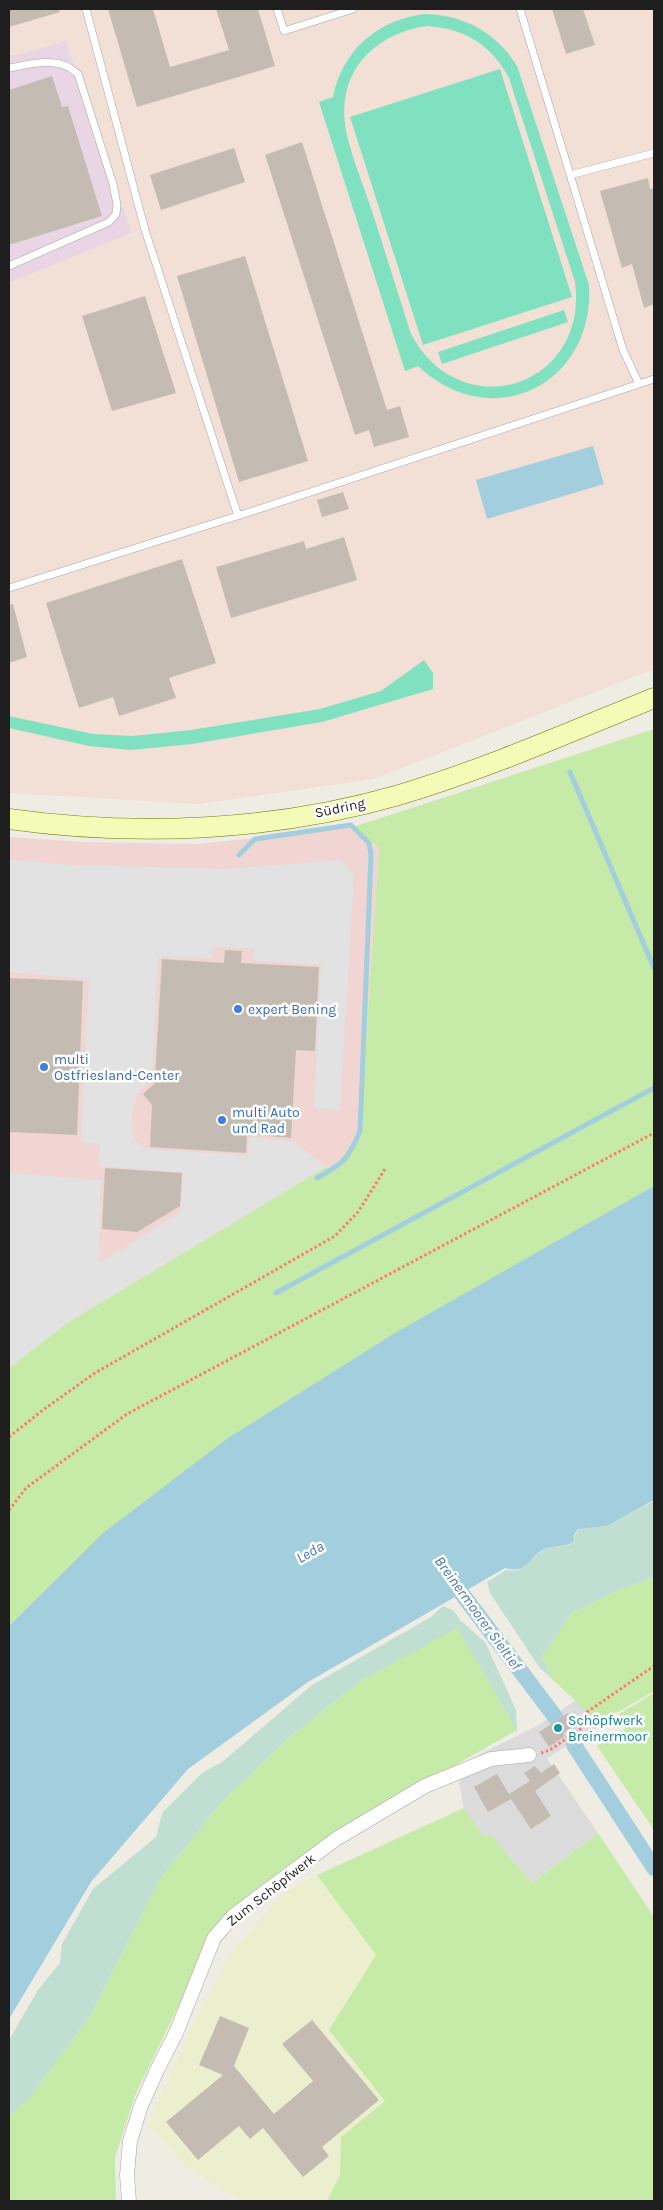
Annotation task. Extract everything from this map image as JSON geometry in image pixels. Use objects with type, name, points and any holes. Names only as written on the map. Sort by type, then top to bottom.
[{"type":"main road","name":"Südring","points":[[9,820],[74,826],[198,827],[266,822],[332,811],[398,795],[457,776],[654,698]]},
{"type":"street","name":"Zum Schöpfwerk","points":[[129,2201],[127,2175],[130,2140],[141,2106],[156,2070],[176,2033],[214,1938],[233,1916],[336,1839],[425,1786],[491,1760],[529,1755]]},
{"type":"lane","points":[[86,9],[145,230],[238,516]]},
{"type":"lane","points":[[277,9],[284,31],[353,9]]},
{"type":"lane","points":[[520,9],[623,350],[639,384]]},
{"type":"lane","points":[[9,68],[58,62],[70,66],[78,74],[114,184],[117,205],[116,214],[110,222],[9,266]]},
{"type":"lane","points":[[570,175],[654,153]]},
{"type":"lane","points":[[9,588],[238,516],[654,379]]},
{"type":"path","points":[[9,1510],[26,1488],[127,1414],[654,1133]]},
{"type":"path","points":[[9,1437],[42,1410],[95,1373],[335,1236],[358,1212],[385,1169]]},
{"type":"path","points":[[529,1755],[550,1750],[583,1726],[587,1712],[654,1666]]},
{"type":"shaded area","points":[[9,9],[654,9],[654,669],[374,779],[199,804],[9,793],[9,283],[132,233],[66,41],[9,55]]},
{"type":"shaded area","points":[[66,41],[132,233],[9,283],[9,55]]},
{"type":"shaded area","points":[[353,827],[379,848],[360,1131],[333,1169],[326,1167],[67,1323],[9,1368],[9,837],[83,842],[198,844]]},
{"type":"shaded area","points":[[9,860],[76,865],[225,869],[341,860],[354,876],[340,1110],[314,1108],[321,964],[254,961],[254,949],[213,947],[211,958],[158,957],[152,1079],[138,1093],[132,1114],[131,1129],[136,1141],[145,1149],[247,1155],[249,1137],[295,1142],[326,1167],[67,1323],[9,1368],[9,1173],[101,1180],[99,1263],[181,1212],[183,1172],[99,1166],[100,1144],[81,1142],[89,979],[9,972]]},
{"type":"shaded area","points":[[581,1697],[601,1725],[547,1758],[598,1833],[532,1883],[492,1836],[480,1837],[464,1808],[459,1783],[480,1754],[537,1726]]},
{"type":"green space","points":[[424,14],[439,15],[465,22],[489,35],[509,54],[517,66],[589,285],[586,320],[575,349],[557,373],[534,389],[506,397],[477,397],[447,387],[418,366],[405,371],[319,102],[333,97],[344,65],[364,40],[391,23],[407,17]],"holes":[[[427,26],[441,28],[476,40],[494,56],[509,78],[575,282],[574,318],[562,348],[542,369],[517,383],[489,387],[460,380],[433,363],[411,334],[347,134],[344,105],[354,71],[364,57],[377,46],[409,30]]]},
{"type":"green space","points":[[500,69],[572,297],[423,345],[350,117]]},
{"type":"green space","points":[[564,310],[568,322],[442,364],[438,352]]},
{"type":"green space","points":[[424,660],[433,673],[433,689],[322,722],[192,744],[131,750],[89,746],[9,728],[9,716],[93,734],[132,736],[191,730],[320,709],[381,691]]},
{"type":"green space","points":[[654,729],[654,1194],[9,1644],[9,1368],[67,1323],[326,1167],[333,1169],[360,1131],[379,848],[353,827]]},
{"type":"green space","points":[[654,1501],[654,1578],[618,1590],[572,1613],[542,1656],[552,1679],[539,1667],[490,1593],[487,1582],[506,1570],[518,1570],[545,1549],[571,1544],[579,1529],[607,1526]]},
{"type":"green space","points":[[654,1578],[654,1691],[618,1712],[594,1718],[552,1679],[542,1656],[572,1613],[618,1590]]},
{"type":"green space","points":[[443,1606],[454,1611],[460,1620],[485,1642],[516,1710],[517,1730],[457,1628],[362,1680],[291,1736],[222,1802],[160,1879],[90,2016],[30,2097],[9,2116],[9,2040],[38,1990],[60,1963],[62,1944],[93,1889],[156,1837],[162,1813],[203,1772],[221,1763],[312,1685],[431,1617]]},
{"type":"green space","points":[[457,1627],[517,1730],[328,1838],[271,1879],[217,1927],[136,2093],[115,2158],[116,2201],[9,2201],[9,2116],[30,2097],[90,2016],[160,1879],[222,1802],[291,1736],[362,1680]]},
{"type":"green space","points":[[654,1693],[654,1830],[597,1746],[625,1729],[619,1714]]},
{"type":"green space","points":[[464,1808],[483,1836],[492,1836],[532,1883],[598,1833],[654,1917],[654,2201],[327,2201],[340,2175],[341,2137],[385,2101],[329,2030],[376,1955],[317,1875]]},
{"type":"green space","points":[[317,1875],[376,1955],[329,2030],[385,2101],[341,2137],[340,2175],[327,2201],[241,2201],[187,2167],[148,2126],[185,2042],[230,1953],[286,1891]]},
{"type":"water","points":[[593,446],[604,484],[487,519],[476,480]]},
{"type":"water","name":"Leda","points":[[654,1186],[654,1500],[607,1526],[578,1529],[574,1535],[574,1541],[567,1545],[551,1547],[541,1551],[520,1569],[505,1568],[308,1682],[188,1769],[91,1882],[9,2019],[9,1626],[103,1533],[228,1438],[395,1333]]},
{"type":"building","points":[[9,9],[59,9],[60,12],[9,27]]},
{"type":"building","points":[[108,9],[153,9],[170,67],[229,50],[216,9],[258,9],[275,66],[137,107]]},
{"type":"building","points":[[552,9],[583,9],[595,45],[566,54]]},
{"type":"building","points":[[52,76],[62,107],[68,106],[102,216],[9,245],[9,90]]},
{"type":"building","points":[[302,142],[387,410],[400,406],[409,437],[374,447],[369,430],[355,435],[265,155]]},
{"type":"building","points":[[234,148],[245,182],[161,210],[150,175]]},
{"type":"building","points":[[648,178],[650,189],[654,188],[654,304],[644,308],[632,264],[622,268],[600,191]]},
{"type":"building","points":[[245,256],[308,461],[239,482],[177,276]]},
{"type":"building","points":[[145,296],[176,393],[112,411],[82,316]]},
{"type":"building","points":[[343,492],[349,509],[322,517],[317,500]]},
{"type":"building","points":[[344,537],[357,580],[231,618],[216,567],[304,541],[306,549]]},
{"type":"building","points":[[182,559],[216,663],[169,678],[176,698],[119,716],[113,697],[79,708],[46,603]]},
{"type":"building","points":[[13,604],[27,657],[9,663],[9,605]]},
{"type":"building","name":"expert Bening","points":[[225,950],[242,951],[241,963],[319,967],[315,1051],[296,1050],[291,1138],[247,1134],[246,1153],[150,1147],[152,1105],[143,1094],[154,1084],[155,1077],[162,959],[224,963]]},
{"type":"building","name":"multi Ostfriesland-Center","points":[[9,978],[83,981],[77,1135],[9,1132]]},
{"type":"building","points":[[105,1168],[182,1173],[180,1206],[137,1232],[102,1229]]},
{"type":"building","name":"Schöpfwerk Breinermoor","points":[[568,1713],[576,1725],[563,1733],[565,1736],[549,1747],[539,1732]]},
{"type":"building","points":[[554,1764],[560,1773],[535,1791],[551,1816],[531,1829],[511,1799],[488,1812],[474,1787],[497,1774],[509,1794],[530,1781],[524,1773],[535,1766],[541,1773]]},
{"type":"building","points":[[220,2016],[249,2028],[234,2066],[274,2114],[313,2081],[282,2044],[312,2020],[379,2100],[322,2147],[329,2156],[303,2177],[263,2128],[250,2139],[239,2126],[198,2160],[166,2122],[223,2075],[199,2065]]},
{"type":"waterway","points":[[570,772],[654,968]]},
{"type":"waterway","points":[[239,855],[255,839],[351,825],[369,843],[371,855],[360,1131],[344,1160],[317,1178]]},
{"type":"waterway","points":[[276,1293],[654,1088]]},
{"type":"waterway","name":"Breinermoorer Sieltief","points":[[447,1574],[556,1718]]},
{"type":"waterway","name":"Breinermoorer Sieltief","points":[[574,1745],[654,1868]]},
{"type":"place","name":"expert Bening","points":[[238,1009]]},
{"type":"place","name":"multi Ostfriesland-Center","points":[[44,1067]]},
{"type":"place","name":"multi Auto und Rad","points":[[222,1120]]},
{"type":"place","name":"Schöpfwerk Breinermoor","points":[[558,1728]]}]
